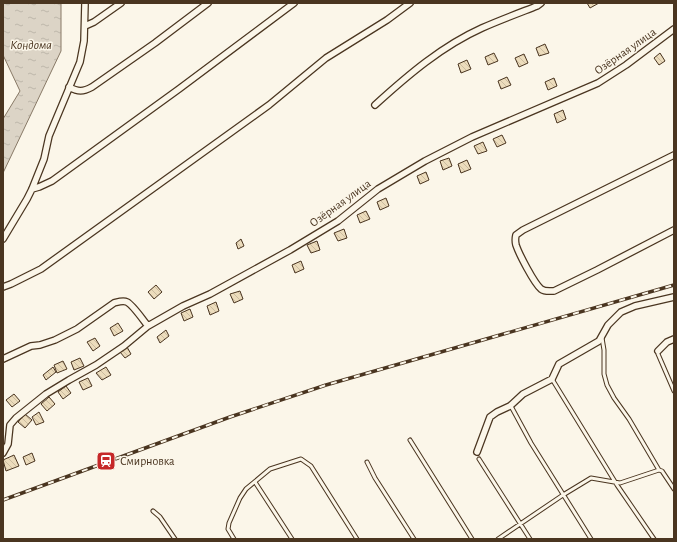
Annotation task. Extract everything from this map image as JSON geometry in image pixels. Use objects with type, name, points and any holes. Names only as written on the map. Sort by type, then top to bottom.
[{"type":"street","points":[[3,239],[32,189],[44,159],[49,136],[80,62],[84,41],[85,3]]},
{"type":"street","points":[[85,26],[94,22],[121,3]]},
{"type":"street","points":[[69,87],[80,91],[85,91],[92,87],[155,43],[208,3]]},
{"type":"street","points":[[32,189],[52,181],[294,3]]},
{"type":"street","points":[[3,287],[12,284],[48,264],[269,105],[326,58],[387,20],[410,3]]},
{"type":"street","points":[[375,105],[421,64],[458,41],[482,28],[537,6],[541,3]]},
{"type":"street","name":"Озёрная улица","points":[[3,453],[8,444],[10,425],[16,418],[46,394],[96,365],[124,346],[148,326],[290,250],[338,221],[378,189],[425,161],[472,137],[598,83],[626,65],[674,29]]},
{"type":"street","points":[[674,155],[519,232],[516,235],[516,243],[533,278],[541,289],[554,291],[674,230]]},
{"type":"street","points":[[477,452],[490,417],[510,406],[523,394],[552,378],[559,364],[599,341],[608,325],[621,312],[635,306],[674,297]]},
{"type":"street","points":[[3,359],[31,346],[40,345],[55,340],[77,329],[114,303],[120,301],[126,301],[130,304],[148,326]]},
{"type":"street","points":[[658,353],[668,342],[674,339]]},
{"type":"lane","points":[[602,336],[604,350],[604,374],[614,398],[629,418],[659,470],[662,470],[674,489]]},
{"type":"lane","points":[[658,353],[674,391]]},
{"type":"lane","points":[[552,378],[615,482],[654,539]]},
{"type":"lane","points":[[512,408],[531,443],[591,539]]},
{"type":"lane","points":[[410,440],[472,539]]},
{"type":"lane","points":[[234,539],[228,529],[229,523],[240,498],[246,489],[260,476],[270,470],[301,459],[311,466],[357,539]]},
{"type":"lane","points":[[479,459],[530,539]]},
{"type":"lane","points":[[366,462],[374,478],[414,539]]},
{"type":"lane","points":[[498,539],[591,478],[620,483],[659,470]]},
{"type":"lane","points":[[255,482],[292,539]]},
{"type":"lane","points":[[153,511],[160,517],[175,539]]},
{"type":"water","name":"Кондома","points":[[3,3],[61,3],[61,51],[3,173],[3,119],[20,91],[3,55]]},
{"type":"building","points":[[587,3],[599,3],[590,8]]},
{"type":"building","points":[[545,44],[549,53],[539,56],[536,48]]},
{"type":"building","points":[[494,53],[498,61],[488,65],[485,57]]},
{"type":"building","points":[[660,53],[665,61],[659,65],[654,58]]},
{"type":"building","points":[[524,54],[528,63],[519,67],[515,58]]},
{"type":"building","points":[[467,60],[471,69],[461,73],[458,64]]},
{"type":"building","points":[[507,77],[511,85],[501,89],[498,81]]},
{"type":"building","points":[[554,78],[557,86],[548,90],[545,82]]},
{"type":"building","points":[[563,110],[566,119],[557,123],[554,114]]},
{"type":"building","points":[[502,135],[506,143],[497,147],[493,139]]},
{"type":"building","points":[[483,142],[487,151],[478,154],[474,146]]},
{"type":"building","points":[[449,158],[452,166],[443,170],[440,161]]},
{"type":"building","points":[[467,160],[471,169],[461,173],[458,164]]},
{"type":"building","points":[[426,172],[429,180],[420,184],[417,176]]},
{"type":"building","points":[[386,198],[389,206],[380,210],[377,202]]},
{"type":"building","points":[[366,211],[370,219],[360,223],[357,215]]},
{"type":"building","points":[[344,229],[347,238],[338,241],[334,233]]},
{"type":"building","points":[[241,239],[244,246],[238,249],[236,243]]},
{"type":"building","points":[[317,241],[320,250],[311,253],[307,245]]},
{"type":"building","points":[[301,261],[304,269],[295,273],[292,265]]},
{"type":"building","points":[[156,285],[162,292],[154,299],[148,292]]},
{"type":"building","points":[[240,291],[243,299],[234,303],[230,294]]},
{"type":"building","points":[[216,302],[219,311],[210,315],[207,306]]},
{"type":"building","points":[[190,309],[193,317],[184,321],[181,313]]},
{"type":"building","points":[[118,323],[123,331],[114,336],[110,328]]},
{"type":"building","points":[[166,330],[169,336],[160,343],[157,337]]},
{"type":"building","points":[[95,338],[100,346],[93,351],[87,342]]},
{"type":"building","points":[[127,347],[131,354],[125,358],[120,352]]},
{"type":"building","points":[[80,358],[84,366],[74,370],[71,362]]},
{"type":"building","points":[[63,361],[67,369],[57,373],[54,365]]},
{"type":"building","points":[[53,367],[56,372],[46,380],[43,375]]},
{"type":"building","points":[[106,367],[111,375],[102,380],[96,373]]},
{"type":"building","points":[[88,378],[92,386],[83,390],[79,382]]},
{"type":"building","points":[[66,386],[71,393],[63,399],[58,392]]},
{"type":"building","points":[[14,394],[20,401],[12,407],[6,400]]},
{"type":"building","points":[[49,397],[55,404],[47,411],[41,404]]},
{"type":"building","points":[[39,412],[44,422],[36,425],[32,417]]},
{"type":"building","points":[[25,414],[32,420],[25,428],[18,422]]},
{"type":"building","points":[[32,453],[35,461],[26,465],[23,457]]},
{"type":"building","points":[[14,455],[19,466],[6,471],[3,460]]},
{"type":"railway","points":[[3,500],[230,417],[326,385],[674,285]]},
{"type":"place","name":"Смирновка","points":[[106,461]]}]
